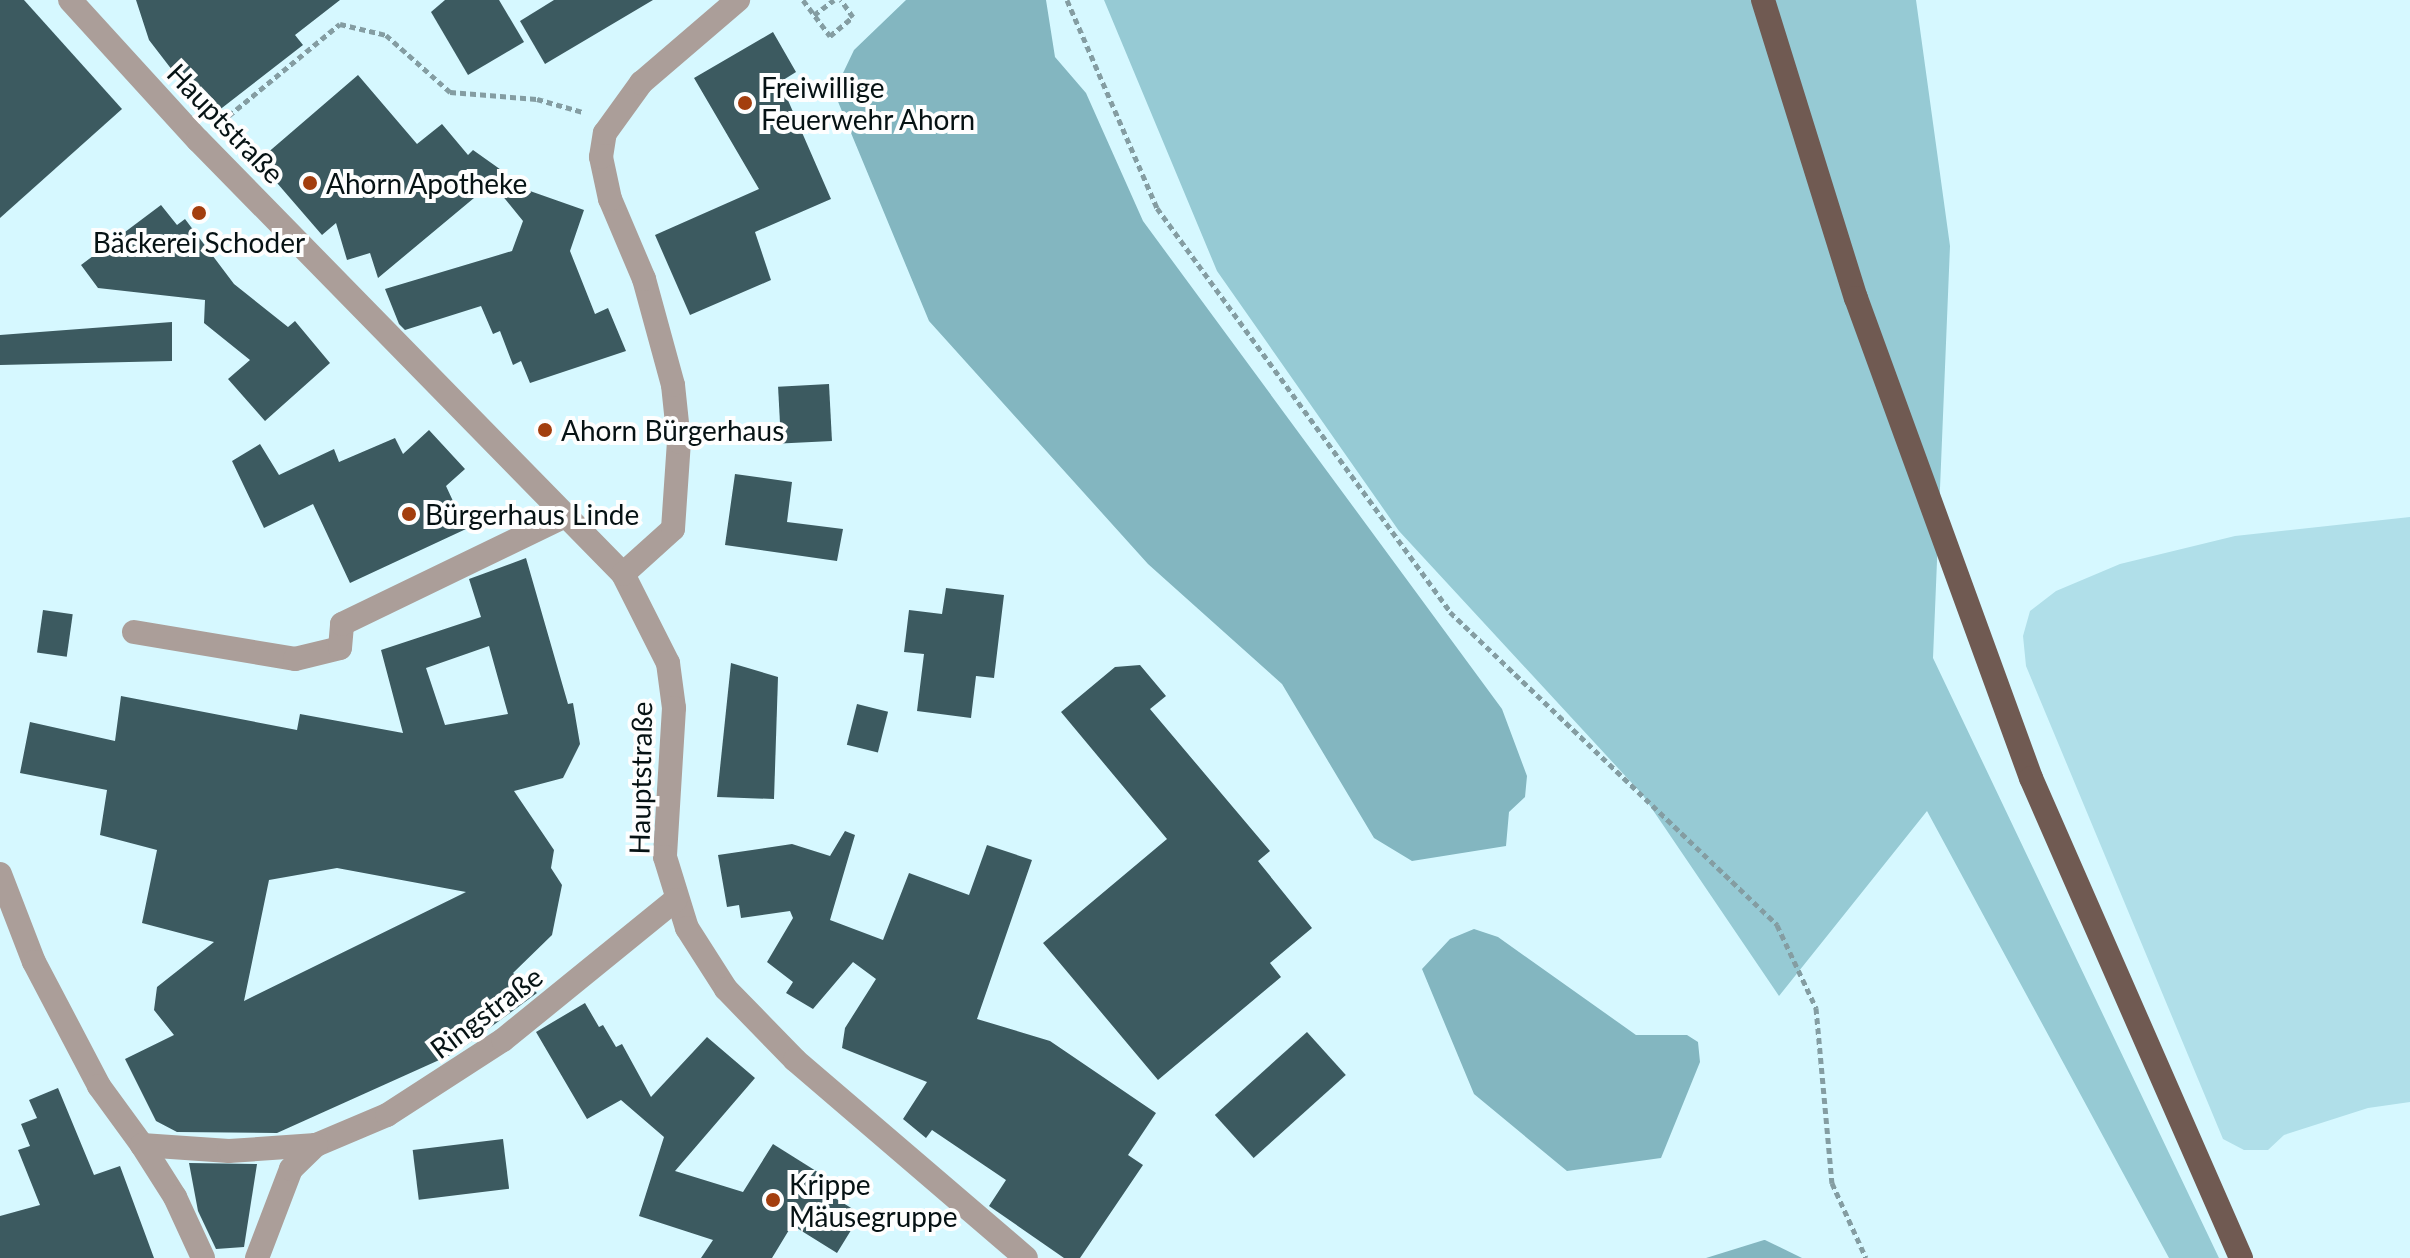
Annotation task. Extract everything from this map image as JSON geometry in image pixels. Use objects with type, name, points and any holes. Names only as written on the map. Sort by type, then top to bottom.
[{"type":"main road","points":[[1763,0],[1856,298],[2031,778],[2241,1258]]},
{"type":"street","name":"Hauptstraße","points":[[70,0],[198,140],[623,574],[668,663],[674,708],[665,857],[675,900],[726,989],[785,1050],[1026,1258]]},
{"type":"street","points":[[623,574],[673,529],[679,442],[673,385],[644,279],[610,199],[601,157],[611,120],[641,83],[738,0]]},
{"type":"street","points":[[134,632],[295,659],[340,648],[342,624],[565,516]]},
{"type":"street","points":[[0,874],[34,962],[99,1086],[175,1197],[203,1258]]},
{"type":"street","name":"Ringstraße","points":[[142,1145],[229,1151],[316,1145],[387,1115],[458,1073],[675,900]]},
{"type":"street","name":"Ringstraße","points":[[257,1258],[291,1169],[316,1145]]},
{"type":"path","points":[[803,0],[830,36],[853,17],[841,0]]},
{"type":"path","points":[[814,15],[834,0]]},
{"type":"path","points":[[1067,0],[1157,208],[1450,612],[1777,925],[1816,1008],[1832,1183],[1866,1258]]},
{"type":"path","points":[[198,140],[340,24],[386,35],[450,92],[537,99],[611,120]]},
{"type":"shaded area","points":[[906,0],[1046,0],[1055,57],[1086,93],[1143,221],[1502,709],[1527,776],[1525,797],[1509,812],[1506,846],[1412,861],[1374,838],[1282,684],[1148,564],[929,321],[834,92],[854,50]]},
{"type":"shaded area","points":[[1104,0],[1916,0],[1950,246],[1933,658],[2219,1258],[2169,1258],[1927,811],[1779,996],[1642,794],[1399,531],[1217,271]]},
{"type":"shaded area","points":[[2410,517],[2410,1102],[2368,1108],[2284,1135],[2268,1150],[2244,1150],[2223,1139],[2026,666],[2023,636],[2030,611],[2056,591],[2120,564],[2235,536]]},
{"type":"shaded area","points":[[1474,929],[1498,937],[1636,1035],[1687,1035],[1698,1042],[1700,1062],[1661,1158],[1567,1171],[1474,1094],[1422,969],[1450,939]]},
{"type":"shaded area","points":[[1764,1240],[1802,1258],[1706,1258]]},
{"type":"building","points":[[0,0],[24,0],[122,109],[0,218]]},
{"type":"building","points":[[136,0],[340,0],[295,35],[303,45],[209,118],[149,40]]},
{"type":"building","points":[[445,0],[499,0],[524,42],[468,75],[431,12]]},
{"type":"building","points":[[554,0],[653,0],[545,64],[520,21]]},
{"type":"building","points":[[773,32],[796,72],[780,82],[831,199],[755,232],[771,280],[690,315],[655,235],[759,189],[694,78]]},
{"type":"building","points":[[358,75],[417,144],[442,124],[468,155],[473,150],[504,172],[496,179],[584,210],[570,251],[595,314],[608,308],[626,351],[530,383],[521,361],[513,365],[500,331],[493,334],[481,306],[405,330],[399,324],[385,289],[512,251],[523,221],[492,183],[378,278],[370,253],[347,260],[336,223],[322,235],[258,161]]},
{"type":"building","points":[[161,205],[177,225],[185,219],[234,284],[288,327],[295,321],[330,363],[265,421],[228,379],[250,360],[204,323],[205,300],[98,288],[81,265]]},
{"type":"building","points":[[172,322],[172,361],[0,365],[0,335]]},
{"type":"building","points":[[829,384],[832,441],[781,444],[778,387]]},
{"type":"building","points":[[429,430],[465,469],[446,486],[466,529],[350,583],[313,504],[264,528],[232,461],[260,444],[279,475],[334,449],[339,462],[395,438],[403,454]]},
{"type":"building","points":[[735,474],[792,482],[787,522],[843,529],[837,561],[725,545]]},
{"type":"building","points":[[526,558],[568,704],[573,703],[580,744],[563,778],[514,791],[554,850],[551,868],[562,885],[552,935],[513,973],[537,993],[457,1052],[277,1133],[177,1132],[156,1121],[125,1059],[174,1035],[154,1010],[157,987],[214,942],[142,923],[157,850],[100,835],[107,790],[20,773],[30,722],[115,741],[121,696],[297,730],[300,714],[403,733],[381,650],[481,617],[469,579]],"holes":[[[489,646],[508,714],[445,725],[426,668]],[[337,868],[466,892],[244,1001],[269,880]]]},
{"type":"building","points":[[946,588],[1004,595],[994,678],[976,676],[971,718],[917,711],[924,654],[904,652],[909,610],[942,614]]},
{"type":"building","points":[[43,610],[73,614],[67,657],[37,653]]},
{"type":"building","points":[[731,663],[778,677],[774,799],[717,797]]},
{"type":"building","points":[[1140,665],[1166,696],[1150,709],[1270,851],[1258,861],[1312,928],[1270,963],[1281,977],[1158,1080],[1043,943],[1167,839],[1061,712],[1115,667]]},
{"type":"building","points":[[857,704],[888,712],[878,752],[847,745]]},
{"type":"building","points":[[845,831],[855,835],[830,920],[883,940],[909,873],[969,895],[987,845],[1032,860],[977,1019],[1050,1041],[1156,1113],[1128,1155],[1143,1165],[1080,1258],[1064,1258],[989,1206],[1006,1180],[932,1130],[926,1138],[903,1119],[927,1082],[842,1048],[845,1028],[876,979],[853,962],[813,1009],[786,993],[793,982],[767,962],[793,918],[790,911],[741,918],[739,905],[727,907],[718,855],[792,844],[830,856]]},
{"type":"building","points":[[585,1003],[616,1047],[622,1044],[651,1097],[707,1037],[755,1078],[675,1171],[743,1192],[773,1144],[824,1176],[817,1187],[861,1214],[837,1253],[792,1225],[772,1258],[701,1258],[713,1240],[639,1216],[664,1137],[621,1100],[587,1119],[536,1032]]},
{"type":"building","points":[[1307,1032],[1346,1075],[1254,1158],[1215,1115]]},
{"type":"building","points":[[58,1088],[94,1175],[120,1166],[154,1258],[0,1258],[0,1216],[40,1205],[18,1150],[30,1146],[21,1124],[37,1118],[29,1100]]},
{"type":"building","points":[[503,1139],[509,1189],[419,1200],[413,1150]]},
{"type":"building","points":[[189,1163],[257,1164],[244,1247],[216,1249],[198,1211]]},
{"type":"place","name":"Freiwillige Feuerwehr Ahorn","points":[[745,103]]},
{"type":"place","name":"Ahorn Apotheke","points":[[310,183]]},
{"type":"place","name":"Bäckerei Schoder","points":[[199,213]]},
{"type":"place","name":"Ahorn Bürgerhaus","points":[[545,430]]},
{"type":"place","name":"Bürgerhaus Linde","points":[[409,514]]},
{"type":"place","name":"Krippe Mäusegruppe","points":[[773,1200]]}]
